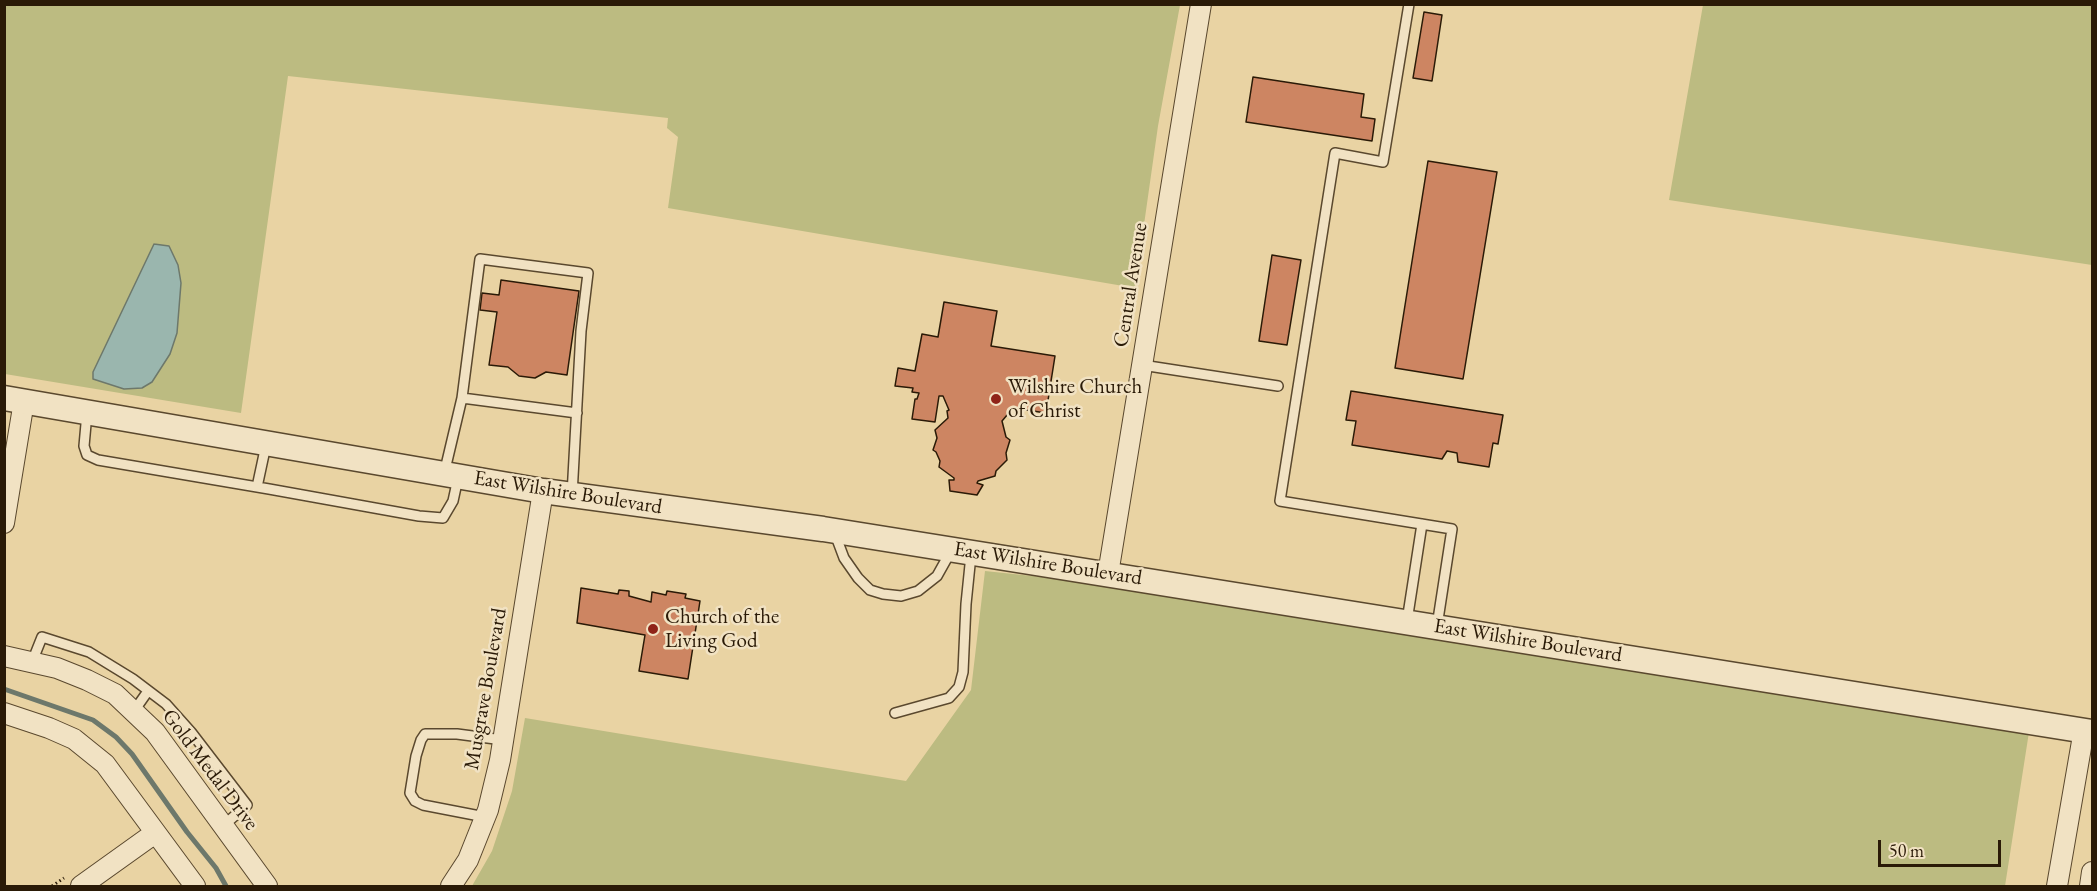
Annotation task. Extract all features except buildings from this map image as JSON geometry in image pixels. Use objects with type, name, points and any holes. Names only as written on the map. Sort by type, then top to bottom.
[{"type":"street","name":"Central Avenue","points":[[1108,574],[1201,4]]},
{"type":"street","name":"East Wilshire Boulevard","points":[[14,399],[543,491],[834,531],[2088,731]]},
{"type":"street","points":[[4,523],[14,399]]},
{"type":"street","name":"Musgrave Boulevard","points":[[451,886],[468,860],[485,817],[500,759],[543,491]]},
{"type":"street","name":"Gold Medal Drive","points":[[4,656],[57,668],[115,694],[155,732],[267,886]]},
{"type":"street","points":[[4,713],[74,739],[105,764],[195,886]]},
{"type":"street","points":[[2057,886],[2088,731]]},
{"type":"street","points":[[76,880],[155,833]]},
{"type":"street","points":[[2090,886],[2092,872]]},
{"type":"lane","points":[[1408,4],[1383,162],[1335,153],[1280,501],[1452,528],[1437,626]]},
{"type":"lane","points":[[87,412],[84,446],[87,455],[98,460],[443,519],[453,501],[451,475],[480,259],[588,273],[581,332],[573,495]]},
{"type":"lane","points":[[1142,365],[1278,386]]},
{"type":"lane","points":[[462,398],[577,413]]},
{"type":"lane","points":[[257,487],[266,443]]},
{"type":"lane","points":[[1407,621],[1422,524]]},
{"type":"lane","points":[[834,531],[844,558],[858,578],[870,590],[884,594],[901,596],[918,591],[962,551]]},
{"type":"lane","points":[[895,713],[949,698],[959,687],[963,672],[966,603],[962,551]]},
{"type":"lane","points":[[32,662],[42,637],[89,652],[133,678],[166,704],[192,732],[247,805],[223,826]]},
{"type":"lane","points":[[134,711],[148,691]]},
{"type":"lane","points":[[485,817],[423,805],[415,801],[410,794],[416,756],[425,734],[457,734],[503,740]]},
{"type":"path","points":[[52,886],[76,880]]},
{"type":"shaded area","points":[[5,5],[1180,5],[1158,126],[1135,288],[668,208],[678,137],[667,128],[668,118],[288,76],[241,413],[5,374]]},
{"type":"shaded area","points":[[1703,5],[2092,5],[2092,265],[1669,200]]},
{"type":"shaded area","points":[[985,571],[1108,584],[2029,732],[2005,886],[472,886],[492,851],[512,791],[525,718],[906,781],[971,690]]},
{"type":"water","points":[[154,244],[169,246],[178,265],[181,283],[177,333],[170,354],[152,382],[142,388],[124,389],[93,379],[93,372]]},
{"type":"waterway","points":[[4,689],[93,720],[116,737],[132,754],[187,832],[216,868],[226,886]]},
{"type":"place","name":"Wilshire Church of Christ","points":[[996,399]]},
{"type":"place","name":"Church of the Living God","points":[[653,629]]}]
